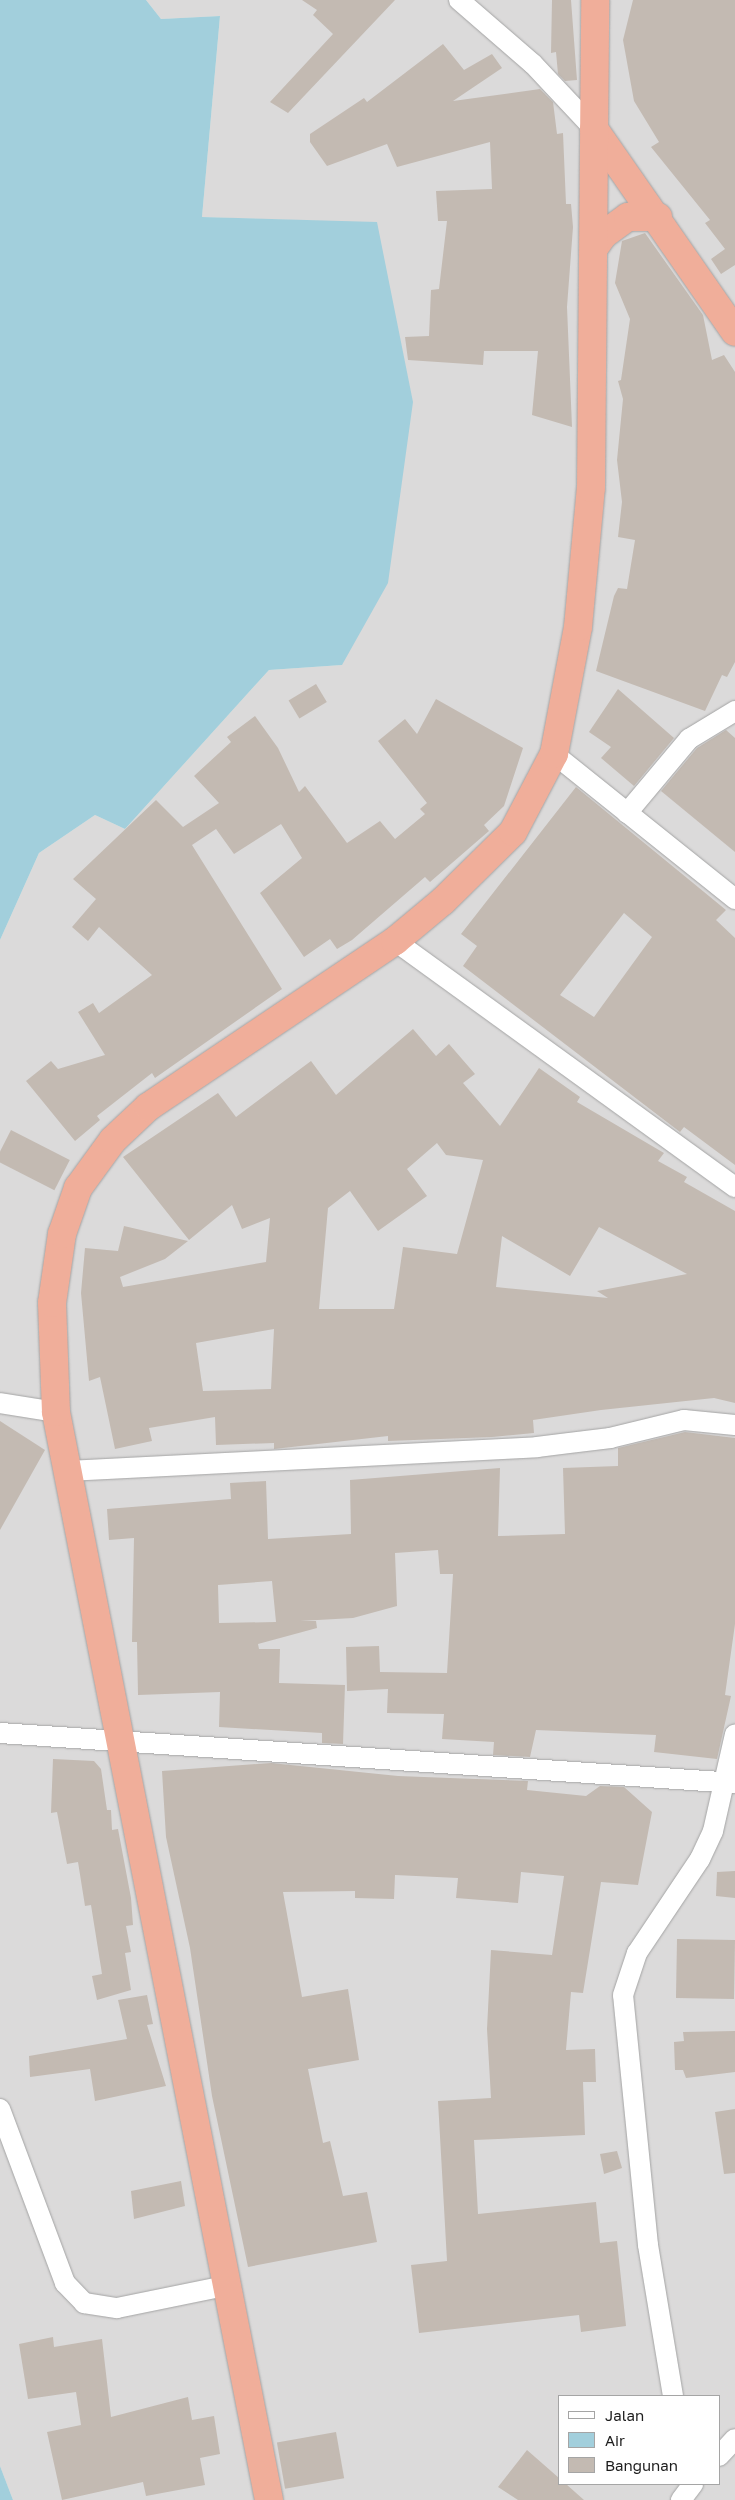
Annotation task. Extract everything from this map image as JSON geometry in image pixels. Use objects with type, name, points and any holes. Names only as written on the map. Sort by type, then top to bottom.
[{"type":"highway","points":[[269,2500],[225,2286],[122,1738],[56,1412],[52,1303],[62,1234],[78,1188],[96,1163],[148,1107],[395,941],[513,832],[554,754],[585,568],[594,411],[596,0]]},
{"type":"highway","points":[[594,129],[658,217],[735,332]]},
{"type":"highway","points":[[594,248],[603,235],[628,217],[658,217]]},
{"type":"street","points":[[459,0],[534,64],[594,129]]},
{"type":"street","points":[[628,813],[688,739],[735,711]]},
{"type":"street","points":[[554,754],[735,899]]},
{"type":"street","points":[[395,941],[735,1187]]},
{"type":"street","points":[[0,1403],[56,1412]]},
{"type":"street","points":[[67,1471],[537,1448],[610,1438],[684,1420],[735,1425]]},
{"type":"street","points":[[0,1733],[122,1738],[730,1783]]},
{"type":"street","points":[[673,2395],[648,2245],[623,1995],[637,1953],[700,1859],[730,1783],[735,1734]]},
{"type":"street","points":[[0,2109],[65,2283],[84,2303],[117,2308],[225,2286]]},
{"type":"street","points":[[720,2455],[735,2439]]},
{"type":"shaded area","points":[[146,0],[735,0],[735,2500],[13,2500],[0,2466],[0,940],[39,853],[95,815],[125,829],[269,670],[342,665],[377,223],[202,217],[220,16],[161,19]]},
{"type":"water","points":[[0,0],[146,0],[161,19],[220,16],[202,217],[377,222],[413,402],[388,583],[342,665],[269,670],[125,829],[95,815],[39,853],[0,940]]},
{"type":"water","points":[[0,2466],[13,2500],[0,2500]]},
{"type":"building","points":[[302,0],[395,0],[288,113],[270,102],[333,34],[313,15],[317,10]]},
{"type":"building","points":[[552,0],[571,0],[577,80],[565,81],[558,74],[556,52],[551,53]]},
{"type":"building","points":[[633,0],[735,0],[735,265],[721,274],[711,259],[725,249],[705,223],[710,220],[651,147],[659,142],[634,101],[623,40]]},
{"type":"building","points":[[443,44],[464,70],[492,54],[502,68],[453,101],[540,89],[553,102],[557,134],[563,133],[566,204],[571,204],[573,227],[567,307],[572,427],[532,415],[538,351],[484,351],[483,365],[408,360],[405,337],[429,336],[431,290],[439,289],[447,221],[438,221],[436,191],[492,189],[490,142],[397,167],[387,144],[327,166],[310,142],[310,134],[364,98],[367,102]]},
{"type":"building","points":[[645,233],[703,315],[712,360],[724,355],[735,372],[735,662],[727,677],[722,675],[705,711],[596,671],[614,596],[618,588],[627,589],[635,540],[618,537],[622,502],[617,460],[623,399],[618,381],[621,380],[630,319],[615,283],[622,241]]},
{"type":"building","points":[[316,684],[327,702],[299,718],[289,700]]},
{"type":"building","points":[[618,689],[674,738],[634,786],[601,758],[611,747],[589,732]]},
{"type":"building","points":[[436,699],[523,748],[504,806],[484,825],[489,831],[430,882],[425,877],[352,940],[337,949],[330,939],[304,957],[260,893],[302,858],[281,824],[234,854],[216,829],[192,845],[282,989],[155,1078],[152,1073],[97,1116],[100,1120],[75,1141],[26,1081],[51,1061],[58,1069],[105,1055],[78,1012],[93,1003],[99,1013],[152,975],[99,927],[88,941],[72,927],[96,899],[73,879],[156,800],[183,827],[219,803],[194,776],[231,742],[227,737],[255,716],[278,748],[299,792],[305,786],[347,843],[380,821],[395,839],[425,814],[420,809],[427,803],[378,741],[405,719],[417,734]]},
{"type":"building","points":[[726,730],[735,738],[735,852],[661,791],[697,748]]},
{"type":"building","points":[[576,787],[726,910],[716,920],[735,938],[735,1165],[684,1127],[680,1132],[463,966],[477,946],[461,934]],"holes":[[[624,913],[652,937],[594,1017],[560,995]]]},
{"type":"building","points":[[413,1029],[436,1056],[449,1044],[475,1074],[463,1083],[500,1126],[539,1068],[580,1097],[577,1102],[664,1153],[658,1161],[687,1177],[684,1182],[735,1211],[735,1403],[714,1398],[601,1410],[533,1420],[534,1433],[492,1437],[388,1441],[388,1436],[274,1449],[274,1443],[216,1445],[215,1417],[149,1428],[152,1441],[115,1449],[100,1377],[89,1381],[81,1293],[85,1248],[118,1251],[124,1226],[188,1241],[165,1259],[120,1277],[123,1287],[266,1262],[270,1218],[242,1229],[232,1205],[189,1240],[123,1157],[218,1093],[236,1117],[311,1061],[336,1095]],"holes":[[[437,1143],[446,1155],[483,1160],[457,1254],[403,1247],[394,1309],[319,1309],[328,1208],[350,1191],[378,1231],[427,1196],[407,1169]],[[599,1227],[687,1274],[597,1291],[608,1298],[496,1287],[502,1236],[570,1276]],[[274,1329],[271,1389],[203,1391],[196,1343]]]},
{"type":"building","points":[[11,1130],[70,1160],[54,1190],[0,1163],[0,1152]]},
{"type":"building","points":[[0,1421],[45,1450],[0,1530]]},
{"type":"building","points":[[685,1432],[735,1438],[735,1624],[725,1695],[731,1696],[717,1759],[654,1752],[656,1735],[536,1730],[530,1757],[493,1755],[494,1742],[442,1739],[444,1714],[387,1713],[388,1689],[347,1691],[346,1647],[379,1646],[380,1672],[447,1673],[453,1574],[440,1574],[438,1550],[395,1553],[397,1606],[353,1618],[300,1621],[316,1621],[317,1628],[258,1644],[259,1649],[280,1649],[279,1683],[345,1685],[343,1744],[322,1743],[322,1733],[219,1727],[220,1692],[138,1695],[137,1642],[132,1642],[134,1538],[109,1540],[107,1509],[231,1499],[230,1483],[266,1481],[268,1539],[351,1534],[350,1480],[500,1468],[498,1536],[565,1534],[563,1468],[618,1466],[618,1448]],"holes":[[[272,1581],[276,1622],[219,1623],[218,1585]]]},
{"type":"building","points":[[53,1759],[94,1761],[101,1769],[107,1810],[111,1810],[112,1830],[118,1829],[131,1898],[133,1925],[126,1926],[131,1952],[125,1953],[131,1990],[97,2000],[92,1976],[102,1974],[91,1905],[85,1906],[78,1862],[67,1864],[57,1812],[51,1813]]},
{"type":"building","points":[[271,1763],[398,1776],[528,1781],[527,1790],[586,1796],[600,1786],[624,1787],[652,1812],[638,1885],[601,1882],[583,1993],[571,1992],[566,2050],[595,2049],[596,2082],[583,2082],[585,2135],[474,2140],[478,2214],[596,2202],[600,2243],[617,2241],[626,2326],[581,2332],[579,2315],[419,2333],[411,2265],[447,2261],[438,2101],[491,2098],[487,2029],[491,1950],[552,1955],[564,1876],[521,1872],[518,1903],[456,1898],[458,1878],[395,1875],[394,1899],[355,1898],[355,1891],[283,1892],[302,1997],[348,1989],[359,2060],[308,2069],[323,2143],[330,2141],[343,2196],[367,2192],[377,2242],[248,2267],[212,2096],[190,1948],[166,1837],[162,1771]]},
{"type":"building","points":[[735,1871],[735,1898],[716,1896],[717,1872]]},
{"type":"building","points":[[677,1939],[735,1940],[734,1999],[676,1998]]},
{"type":"building","points":[[147,1995],[153,2024],[147,2025],[166,2086],[95,2101],[90,2069],[30,2077],[29,2056],[127,2039],[118,2000]]},
{"type":"building","points":[[735,2031],[735,2072],[686,2078],[683,2070],[675,2070],[674,2042],[684,2041],[683,2032]]},
{"type":"building","points":[[735,2109],[735,2173],[724,2174],[715,2112]]},
{"type":"building","points":[[617,2151],[622,2168],[604,2174],[600,2154]]},
{"type":"building","points":[[181,2181],[185,2206],[134,2219],[131,2191]]},
{"type":"building","points":[[53,2337],[54,2347],[102,2339],[111,2417],[188,2397],[192,2420],[214,2416],[220,2454],[200,2458],[205,2485],[146,2496],[143,2482],[62,2500],[47,2432],[81,2425],[76,2392],[28,2399],[19,2344]]},
{"type":"building","points":[[336,2432],[344,2478],[285,2489],[277,2442]]},
{"type":"building","points":[[527,2450],[558,2477],[558,2485],[567,2485],[584,2500],[518,2500],[498,2487]]}]
